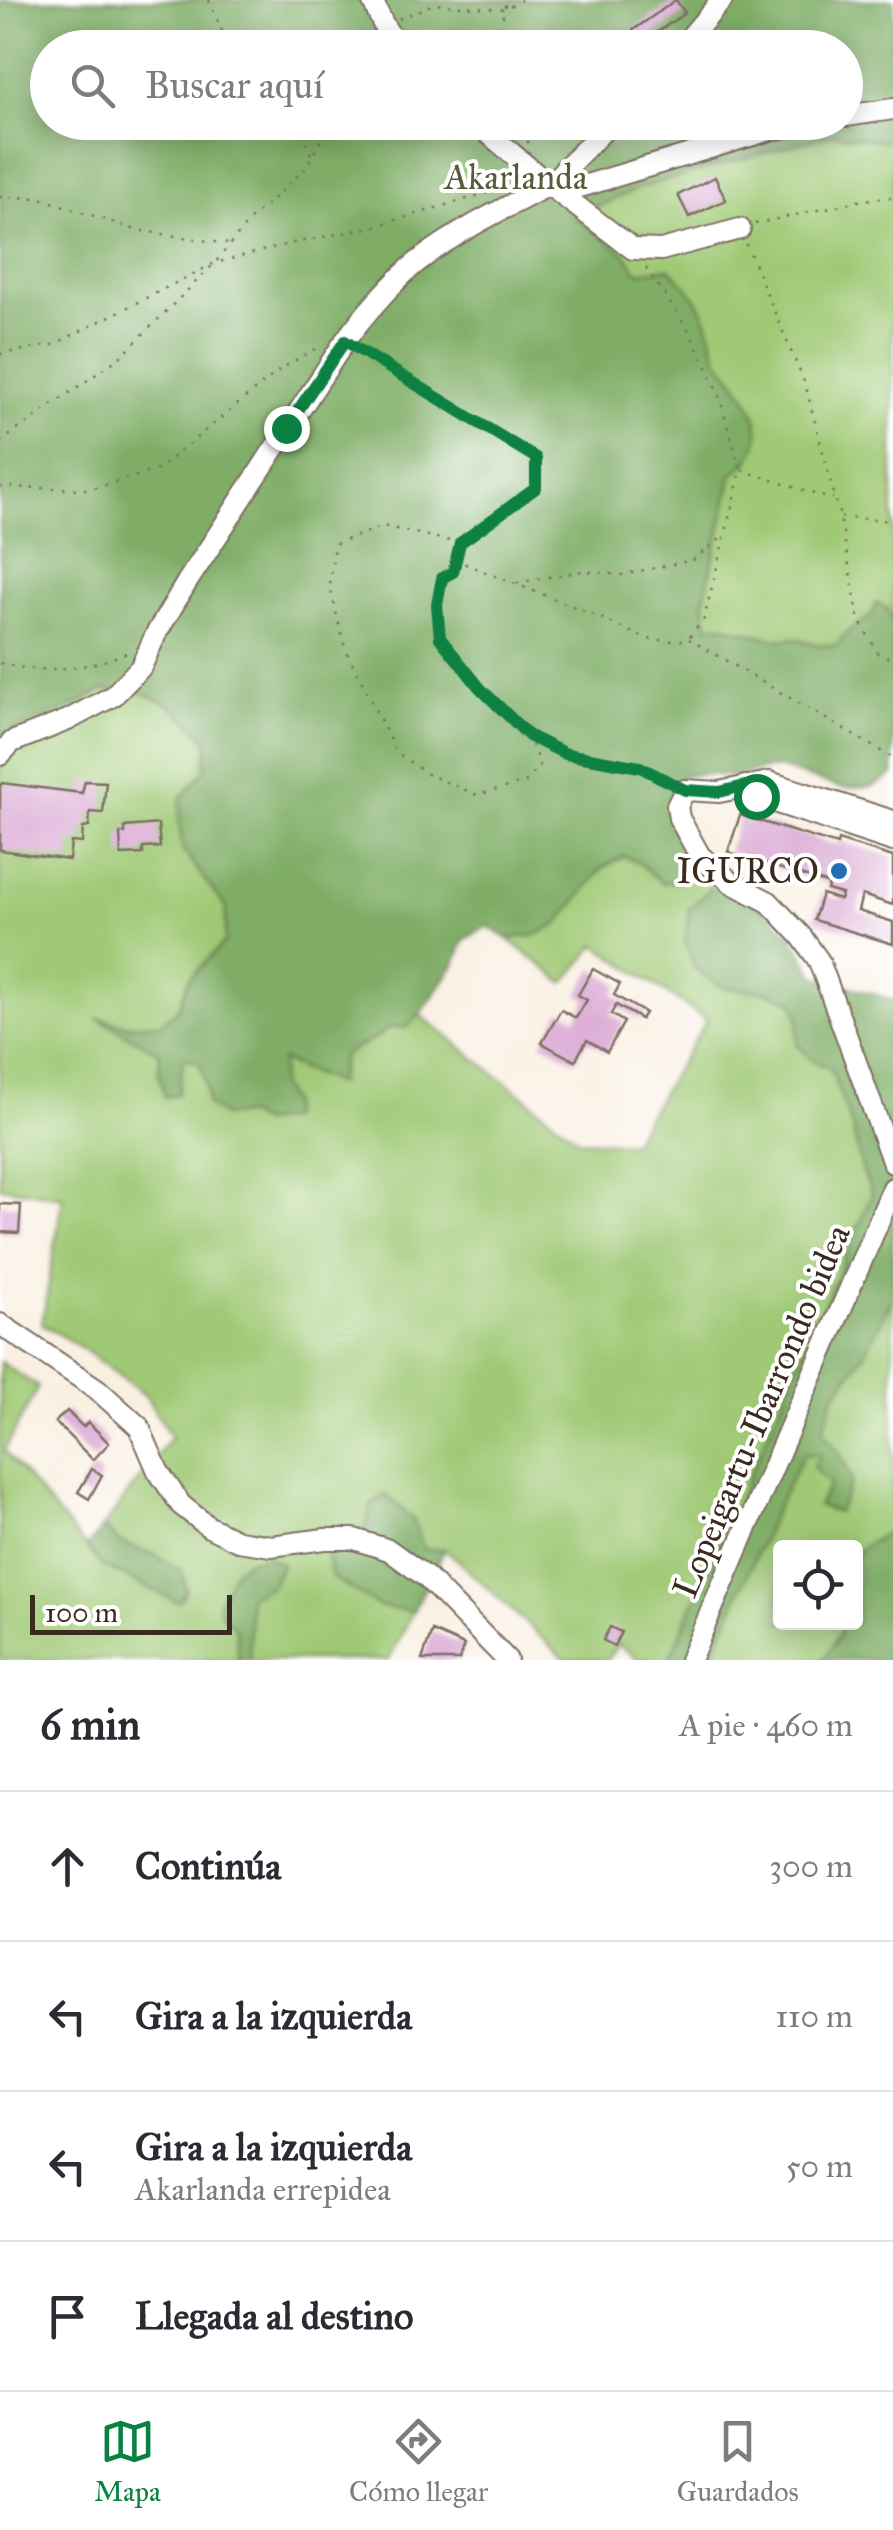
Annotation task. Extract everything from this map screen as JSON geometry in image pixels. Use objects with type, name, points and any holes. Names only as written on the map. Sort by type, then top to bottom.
[{"type":"street","points":[[372,0],[387,30]]},
{"type":"street","points":[[697,30],[722,0]]},
{"type":"street","points":[[863,113],[893,109]]},
{"type":"street","points":[[496,140],[633,250],[661,250],[740,229]]},
{"type":"street","points":[[0,755],[12,742],[114,696],[141,667],[156,634],[345,341],[417,262],[483,219],[549,185],[594,140]]},
{"type":"street","points":[[549,185],[580,187],[738,140]]},
{"type":"street","points":[[893,821],[768,782],[719,792],[685,790],[677,806],[700,856],[732,883],[769,902],[819,961],[893,1164]]},
{"type":"street","points":[[745,786],[756,796],[893,840]]},
{"type":"street","points":[[719,792],[726,798],[817,830]]},
{"type":"street","name":"Lopeigartu-Ibarrondo bidea","points":[[690,1660],[893,1188]]},
{"type":"street","points":[[0,1324],[97,1389],[139,1427],[158,1471],[181,1505],[209,1528],[238,1541],[271,1546],[354,1538],[390,1550],[426,1577],[507,1660]]},
{"type":"path","points":[[209,0],[221,30]]},
{"type":"path","points":[[500,30],[506,0]]},
{"type":"path","points":[[384,26],[433,4],[504,9],[521,0]]},
{"type":"path","points":[[306,140],[312,156]]},
{"type":"path","points":[[0,442],[118,358],[215,262],[249,221],[305,169],[321,140]]},
{"type":"path","points":[[0,354],[53,345],[215,262],[376,226],[513,186]]},
{"type":"path","points":[[0,197],[40,198],[136,230],[230,244]]},
{"type":"path","points":[[893,198],[863,200],[740,229],[805,384],[840,517],[859,620],[878,653],[893,659]]},
{"type":"path","points":[[633,250],[688,329],[716,386],[741,470],[704,619],[688,638],[646,638],[465,564],[442,578],[437,605],[440,638],[480,688],[529,736],[566,754],[640,767],[685,790]]},
{"type":"path","points":[[0,487],[91,489],[157,470],[282,368],[326,343],[345,341],[536,458],[536,488],[460,543],[453,572]]},
{"type":"path","points":[[741,470],[833,498]]},
{"type":"path","points":[[840,517],[893,521]]},
{"type":"path","points":[[460,543],[382,526],[334,544],[330,587],[345,648],[396,752],[427,774],[477,794],[526,782],[539,766],[529,736]]},
{"type":"path","points":[[516,583],[582,571],[620,575],[694,560],[726,534]]},
{"type":"path","points":[[0,663],[22,669],[68,668],[126,654],[156,634]]},
{"type":"path","points":[[688,638],[893,758]]},
{"type":"green space","name":"Akarlanda","points":[[0,0],[893,0],[893,142],[863,138],[863,30],[30,30],[30,140],[811,140],[639,188],[574,217],[626,254],[637,272],[669,268],[680,279],[703,311],[718,359],[744,393],[756,417],[757,441],[753,452],[733,473],[704,600],[708,626],[836,646],[871,616],[876,603],[887,608],[893,622],[893,775],[872,787],[842,788],[779,768],[735,777],[682,775],[675,796],[686,861],[679,881],[662,883],[641,864],[624,856],[602,868],[558,924],[533,936],[507,938],[487,926],[464,940],[456,962],[420,1015],[407,1027],[388,1028],[343,1055],[338,1084],[282,1060],[280,1086],[290,1102],[289,1119],[263,1123],[245,1115],[223,1116],[208,1105],[199,1062],[184,1058],[178,1094],[165,1097],[159,1074],[160,1053],[97,1018],[126,1025],[161,1023],[178,1009],[189,979],[225,942],[226,908],[183,850],[179,824],[181,798],[205,770],[208,742],[171,706],[142,692],[103,690],[0,735]]},
{"type":"green space","name":"Akarlanda","points":[[893,0],[893,622],[887,608],[848,632],[836,646],[794,638],[781,640],[721,625],[708,627],[704,600],[733,473],[750,461],[749,402],[718,359],[706,318],[637,272],[365,197],[731,140],[863,140],[863,30],[500,30]]},
{"type":"green space","points":[[103,690],[138,692],[162,701],[187,719],[208,742],[205,770],[181,798],[183,850],[226,908],[225,942],[189,979],[178,1009],[161,1023],[126,1025],[104,1019],[160,1053],[159,1074],[178,1094],[183,1057],[199,1062],[208,1105],[264,1123],[290,1102],[280,1086],[282,1060],[317,1074],[341,1071],[343,1055],[388,1028],[407,1027],[420,1015],[579,1140],[631,1143],[707,1020],[596,945],[564,983],[507,938],[533,936],[558,924],[602,868],[625,856],[662,883],[679,881],[686,861],[711,888],[689,909],[722,987],[769,992],[793,1001],[799,1019],[797,1044],[810,1058],[831,1069],[872,1195],[669,1660],[639,1660],[618,1644],[607,1660],[566,1660],[445,1549],[424,1550],[413,1520],[367,1530],[320,1530],[380,1607],[413,1611],[389,1660],[250,1660],[249,1595],[281,1564],[221,1614],[236,1630],[239,1660],[0,1660],[0,1362],[38,1387],[4,1451],[102,1566],[154,1555],[119,1542],[103,1527],[171,1437],[145,1395],[42,1324],[63,1197],[0,1187],[0,735]]},
{"type":"green space","points":[[711,888],[751,899],[791,934],[815,976],[893,1000],[893,1297],[864,1355],[833,1397],[823,1432],[842,1457],[852,1481],[838,1512],[818,1506],[830,1485],[813,1467],[819,1454],[803,1455],[710,1660],[669,1660],[872,1195],[831,1069],[810,1058],[797,1044],[799,1019],[793,1001],[769,992],[722,987],[695,969],[685,942],[689,909]]},
{"type":"green space","points":[[893,1297],[893,1529],[863,1547],[863,1540],[773,1540],[773,1630],[840,1630],[822,1660],[710,1660],[803,1455],[820,1453],[830,1485],[818,1506],[838,1511],[852,1481],[842,1457],[822,1432],[833,1397],[864,1355]]},
{"type":"green space","points":[[385,1494],[413,1520],[424,1550],[445,1549],[413,1611],[380,1607],[332,1577],[320,1530],[366,1529],[370,1507]]},
{"type":"green space","points":[[103,1527],[119,1542],[182,1571],[186,1591],[178,1602],[102,1566],[87,1547]]},
{"type":"green space","points":[[893,1529],[893,1660],[822,1660],[839,1630],[863,1630],[864,1546]]},
{"type":"green space","points":[[267,1557],[282,1564],[271,1586],[249,1596],[250,1660],[239,1660],[236,1630],[221,1614],[218,1603],[234,1571],[248,1560]]},
{"type":"building","points":[[676,0],[685,13],[660,30],[633,30]]},
{"type":"building","points":[[715,177],[726,200],[689,217],[678,195]]},
{"type":"building","points":[[85,781],[106,782],[103,813],[90,812],[82,843],[71,842],[69,860],[0,850],[2,783],[82,793]]},
{"type":"building","name":"IGURCO","points":[[740,815],[837,845],[838,840],[893,857],[893,905],[862,895],[858,911],[893,922],[893,944],[814,920],[822,894],[840,900],[842,894],[827,890],[829,884],[728,852]]},
{"type":"building","points":[[158,824],[160,847],[143,848],[143,854],[121,855],[120,833],[125,833],[125,827]]},
{"type":"building","points":[[593,969],[620,984],[614,995],[645,1013],[641,1019],[616,1005],[611,1014],[624,1022],[607,1052],[587,1040],[575,1061],[542,1043],[561,1010],[576,1018],[587,1000],[578,995]]},
{"type":"building","points":[[0,1204],[21,1205],[19,1233],[0,1232]]},
{"type":"building","points":[[67,1411],[83,1427],[88,1422],[109,1443],[93,1460],[55,1422]]},
{"type":"building","points":[[92,1469],[102,1475],[89,1499],[78,1492]]},
{"type":"building","points":[[610,1627],[621,1632],[614,1646],[603,1640]]},
{"type":"building","points":[[432,1631],[464,1645],[459,1660],[422,1660]]},
{"type":"place","name":"IGURCO","points":[[839,871]]},
{"type":"route","points":[[286,428],[345,341],[536,458],[536,488],[460,543],[453,572],[442,578],[437,605],[440,638],[480,688],[529,736],[566,754],[640,767],[685,790],[719,792],[745,786],[756,796]]}]
